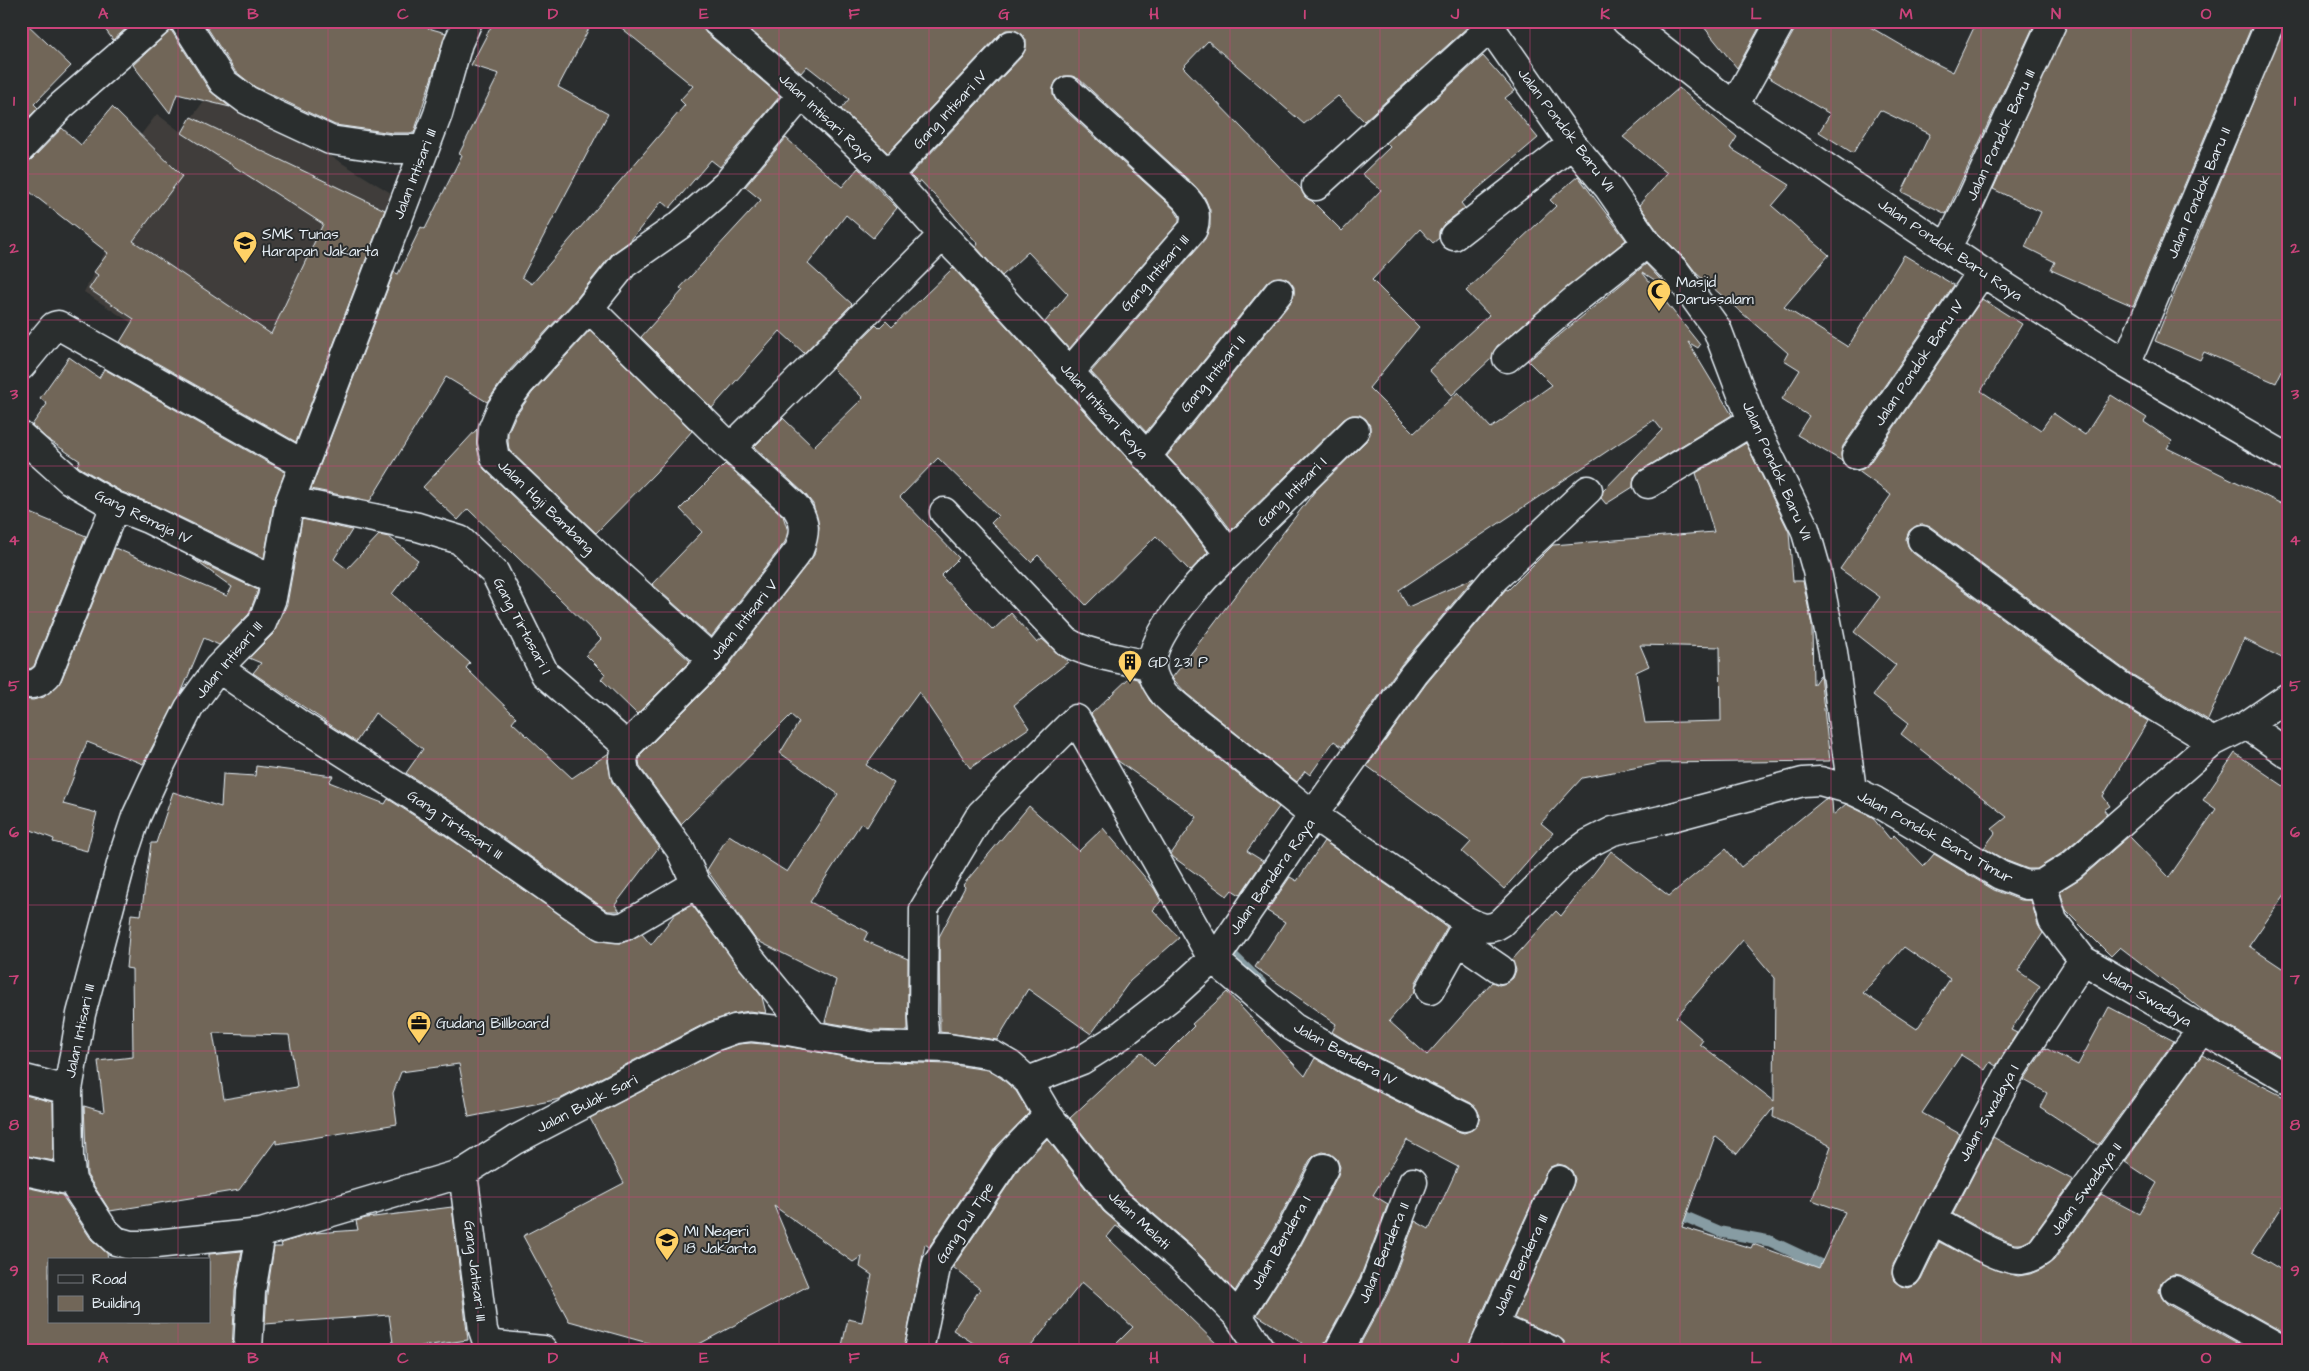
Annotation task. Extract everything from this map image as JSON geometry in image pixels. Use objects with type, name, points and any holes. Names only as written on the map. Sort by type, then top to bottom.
[{"type":"street","points":[[21,148],[61,106],[159,21]]},
{"type":"street","points":[[184,21],[223,82],[247,100],[330,140],[392,149],[424,149]]},
{"type":"street","name":"Jalan Intisari III","points":[[261,1233],[146,1246],[130,1245],[116,1240],[104,1230],[72,1182],[69,1158],[68,1090],[81,1014],[124,853],[136,817],[189,708],[218,668],[262,623],[272,598],[290,501],[438,114],[458,43],[468,21]]},
{"type":"street","name":"Jalan Intisari Raya","points":[[716,21],[802,94],[888,175],[942,236],[965,258],[1194,508],[1229,554]]},
{"type":"street","name":"Jalan Pondok Baru Raya","points":[[1626,21],[1734,106],[1982,272],[2126,364],[2288,458]]},
{"type":"street","points":[[1734,106],[1781,21]]},
{"type":"street","name":"Jalan Pondok Baru III","points":[[1947,247],[1969,204],[2053,21]]},
{"type":"street","name":"Jalan Pondok Baru II","points":[[2126,364],[2271,21]]},
{"type":"street","points":[[1316,186],[1488,24]]},
{"type":"street","name":"Jalan Pondok Baru VII","points":[[1488,24],[1572,144],[1608,187],[1647,243],[1676,272],[1717,329],[1752,421],[1805,529],[1817,571],[1833,652],[1852,790]]},
{"type":"street","name":"Gang Intisari IV","points":[[888,175],[1011,45]]},
{"type":"street","name":"Gang Intisari III","points":[[1068,91],[1184,198],[1194,208],[1195,215],[1193,229],[1069,373]]},
{"type":"street","name":"Jalan Haji Bambang","points":[[713,660],[604,562],[495,458],[492,442],[493,428],[501,409],[520,383],[589,308],[624,264],[680,225],[726,186],[802,94]]},
{"type":"street","points":[[1454,236],[1572,144]]},
{"type":"street","points":[[589,308],[731,448],[942,236]]},
{"type":"street","points":[[1507,358],[1575,300],[1647,243]]},
{"type":"street","name":"Jalan Pondok Baru IV","points":[[1856,455],[1982,272]]},
{"type":"street","name":"Gang Intisari II","points":[[1146,457],[1279,292]]},
{"type":"street","points":[[21,366],[54,326],[58,325],[303,464]]},
{"type":"street","points":[[1648,484],[1752,421]]},
{"type":"street","name":"Gang Intisari I","points":[[1229,554],[1355,430]]},
{"type":"street","name":"Gang Remaja IV","points":[[21,436],[70,480],[115,506],[148,519],[275,581]]},
{"type":"street","name":"Jalan Intisari V","points":[[627,746],[713,660],[800,550],[805,535],[802,515],[795,506],[731,448]]},
{"type":"street","points":[[1229,554],[1204,576],[1189,596],[1158,644],[1151,666],[1157,684],[1166,695],[1313,815],[1414,674],[1488,585],[1588,490]]},
{"type":"street","name":"Gang Tirtasari I","points":[[290,501],[418,526],[460,540],[494,573],[544,674],[627,746]]},
{"type":"street","points":[[21,682],[30,685],[39,683],[47,676],[115,506]]},
{"type":"street","points":[[944,512],[1067,642],[1082,651],[1118,657],[1151,666]]},
{"type":"street","points":[[1922,540],[2119,685],[2213,742]]},
{"type":"street","name":"Gang Tirtasari III","points":[[218,668],[299,724],[452,821],[602,926],[618,928],[625,926],[696,884]]},
{"type":"street","points":[[2042,884],[2071,866],[2213,742],[2246,725],[2288,697]]},
{"type":"street","name":"Jalan Bendera IV","points":[[925,1048],[923,1018],[924,909],[980,814],[1076,719],[1221,948],[1293,1027],[1348,1059],[1464,1117]]},
{"type":"street","points":[[2246,725],[2288,754]]},
{"type":"street","points":[[627,746],[623,760],[625,774],[680,849],[696,884],[750,958],[813,1035]]},
{"type":"street","name":"Jalan Pondok Baru Timur","points":[[1563,862],[1589,843],[1613,831],[1803,782],[1820,781],[1852,790],[1875,801],[2000,875],[2026,885],[2042,884]]},
{"type":"street","name":"Jalan Bendera Raya","points":[[1028,1081],[1082,1060],[1120,1036],[1173,995],[1221,948],[1313,815],[1464,931],[1495,926],[1563,862]]},
{"type":"street","name":"Jalan Swadaya","points":[[2042,884],[2053,921],[2083,960],[2288,1079]]},
{"type":"street","points":[[1430,990],[1464,931],[1500,970]]},
{"type":"street","name":"Jalan Swadaya I","points":[[1907,1272],[1932,1220],[2012,1069],[2083,960]]},
{"type":"street","name":"Jalan Bulak Sari","points":[[261,1233],[463,1173],[516,1140],[713,1037],[735,1029],[751,1027],[813,1035],[869,1046],[975,1051],[993,1055],[1028,1081]]},
{"type":"street","name":"Jalan Swadaya II","points":[[1932,1220],[2005,1258],[2026,1259],[2042,1251],[2202,1029]]},
{"type":"street","points":[[21,1078],[68,1090]]},
{"type":"street","name":"Jalan Melati","points":[[1028,1081],[1048,1115],[1115,1201],[1181,1258],[1238,1316],[1261,1350]]},
{"type":"street","name":"Gang Dul Tipe","points":[[920,1350],[937,1263],[1008,1157],[1048,1115]]},
{"type":"street","name":"Jalan Bendera I","points":[[1238,1316],[1286,1240],[1324,1168]]},
{"type":"street","points":[[21,1170],[72,1182]]},
{"type":"street","name":"Gang Jatisari III","points":[[463,1173],[486,1342],[495,1345],[542,1350]]},
{"type":"street","name":"Jalan Bendera III","points":[[1488,1338],[1559,1180]]},
{"type":"street","name":"Jalan Bendera II","points":[[1339,1350],[1374,1285],[1413,1182]]},
{"type":"street","points":[[248,1350],[251,1292],[261,1233]]},
{"type":"street","points":[[2175,1290],[2283,1350]]},
{"type":"street","points":[[1488,1338],[1552,1350]]},
{"type":"shaded area","name":"SMK Tunas Harapan Jakarta","points":[[218,82],[324,152],[417,209],[298,463],[220,422],[230,387],[84,292],[113,237],[85,207],[157,114],[181,132]]},
{"type":"building","points":[[21,21],[24,21],[71,66],[34,104],[38,108],[21,125]]},
{"type":"building","points":[[99,21],[135,21],[113,40]]},
{"type":"building","points":[[203,21],[403,21],[446,33],[414,133],[393,133],[335,125],[255,87],[235,71]]},
{"type":"building","points":[[494,21],[593,21],[558,87],[608,114],[522,277],[532,284],[685,105],[680,100],[693,86],[613,21],[701,21],[706,33],[780,96],[720,167],[711,160],[670,208],[662,201],[630,241],[612,254],[577,298],[508,372],[487,402],[446,377],[370,501],[311,489],[394,272],[398,274],[421,227],[425,229],[462,155],[459,154],[499,74],[471,65]]},
{"type":"building","points":[[740,21],[1471,21],[1471,24],[1364,121],[1338,96],[1304,124],[1208,41],[1183,67],[1301,189],[1305,197],[1312,201],[1342,231],[1381,190],[1362,174],[1390,147],[1386,143],[1483,56],[1514,91],[1505,98],[1538,138],[1461,203],[1465,208],[1444,224],[1439,231],[1439,238],[1433,243],[1420,229],[1372,280],[1419,327],[1369,388],[1414,433],[1458,392],[1491,428],[1552,385],[1528,361],[1646,264],[1669,289],[1642,272],[1700,345],[1698,348],[1688,342],[1732,415],[1640,471],[1634,477],[1633,487],[1606,504],[1601,498],[1603,491],[1662,430],[1654,420],[1399,590],[1408,607],[1474,578],[1401,665],[1342,747],[1334,741],[1310,775],[1305,771],[1297,782],[1187,694],[1172,678],[1315,491],[1366,441],[1370,434],[1370,426],[1366,419],[1360,415],[1352,415],[1344,419],[1231,530],[1206,497],[1167,456],[1291,302],[1294,287],[1289,280],[1281,277],[1273,278],[1267,282],[1146,432],[1091,372],[1205,239],[1210,226],[1210,210],[1205,198],[1196,187],[1079,79],[1072,76],[1064,76],[1056,81],[1053,95],[1057,103],[1174,209],[1179,217],[1179,222],[1069,349],[1045,322],[1068,294],[1028,252],[1002,276],[976,247],[978,244],[950,212],[920,180],[918,183],[910,175],[1022,56],[1026,48],[1026,40],[1022,34],[1014,30],[1006,30],[1000,34],[888,153],[841,109],[849,99],[807,66],[801,73]]},
{"type":"building","points":[[1699,21],[1763,21],[1737,68]]},
{"type":"building","points":[[1797,21],[1860,21],[1913,52],[1953,72],[1977,21],[2036,21],[1946,214],[1902,192],[1930,134],[1880,110],[1853,153],[1819,132],[1830,114],[1768,77],[1795,29]]},
{"type":"building","points":[[2068,21],[2254,21],[2133,306],[2051,270],[2055,262],[2025,247],[2041,212],[1993,189]]},
{"type":"building","points":[[2286,21],[2288,358],[2276,383],[2204,352],[2200,360],[2155,341]]},
{"type":"building","points":[[171,30],[210,91],[230,107],[177,94],[170,113],[133,65]]},
{"type":"building","points":[[1679,88],[1737,137],[1730,148],[1790,185],[1772,206],[1829,255],[1784,307],[1848,347],[1904,255],[1954,285],[1843,446],[1841,453],[1842,461],[1797,435],[1809,416],[1782,399],[1800,370],[1784,360],[1788,353],[1697,274],[1687,261],[1659,233],[1639,205],[1667,173],[1623,137]]},
{"type":"building","points":[[112,107],[182,176],[133,241],[271,334],[323,224],[182,133],[191,117],[385,210],[296,442],[120,342],[134,319],[89,289],[98,275],[94,272],[108,253],[21,185],[21,163],[32,159],[62,128],[81,145]]},
{"type":"building","points":[[786,138],[842,187],[858,168],[897,208],[873,238],[846,215],[808,264],[852,304],[804,353],[780,331],[712,408],[641,337],[683,290],[680,288],[761,200],[745,187]]},
{"type":"building","points":[[1578,176],[1626,240],[1497,346],[1492,358],[1452,395],[1429,370],[1489,315],[1466,291],[1556,206],[1550,200]]},
{"type":"building","points":[[953,268],[1182,518],[1208,552],[1190,571],[1156,536],[1086,605],[1038,555],[1031,562],[991,523],[998,516],[938,458],[900,497],[959,558],[941,576],[993,630],[1011,613],[1037,643],[1042,639],[1068,662],[1014,705],[1029,728],[970,768],[919,692],[866,765],[894,783],[867,827],[861,823],[810,902],[868,932],[864,940],[908,959],[908,1031],[871,1030],[825,1022],[836,980],[756,940],[707,870],[729,835],[787,872],[838,794],[780,753],[799,722],[791,715],[681,824],[640,767],[639,761],[641,754],[725,670],[814,555],[819,527],[813,504],[805,494],[754,447],[783,418],[813,447],[863,398],[832,368],[876,325],[879,328],[886,321],[892,327]]},
{"type":"building","points":[[1982,299],[2022,324],[1981,391],[2041,430],[2053,413],[2085,435],[2111,395],[2147,418],[2144,422],[2172,441],[2167,448],[2288,507],[2288,661],[2244,639],[2208,720],[2128,672],[1931,527],[1924,525],[1916,526],[1909,531],[1906,539],[1913,553],[2110,698],[2148,721],[2103,796],[2110,806],[2104,810],[2107,814],[2062,853],[2037,869],[2028,869],[2007,861],[1984,848],[1995,833],[1992,829],[2007,817],[1901,734],[1909,723],[1873,695],[1896,665],[1854,632],[1880,597],[1840,569],[1891,495],[1857,470],[1863,469],[1869,464]]},
{"type":"building","points":[[590,330],[692,431],[656,472],[596,533],[509,450],[508,441],[508,432],[515,417],[532,393]]},
{"type":"building","points":[[69,357],[99,378],[104,369],[285,472],[275,498],[264,558],[155,505],[122,492],[79,467],[77,465],[80,461],[46,438],[32,425],[47,404],[40,398]]},
{"type":"building","points":[[477,429],[477,445],[480,461],[484,469],[594,574],[690,661],[637,714],[601,679],[605,674],[586,655],[601,639],[468,509],[458,520],[423,487]]},
{"type":"building","points":[[1746,443],[1789,532],[1793,581],[1803,581],[1812,626],[1813,685],[1820,675],[1830,761],[1660,763],[1582,778],[1541,823],[1553,833],[1504,889],[1462,852],[1471,842],[1367,766],[1426,684],[1506,589],[1508,590],[1553,545],[1714,532],[1696,473]],"holes":[[[1640,645],[1720,647],[1721,721],[1645,723],[1636,672],[1649,666]]]},
{"type":"building","points":[[725,464],[783,516],[788,531],[785,542],[711,637],[652,584],[702,532],[680,509]]},
{"type":"building","points":[[21,509],[86,536],[34,666],[30,669],[21,668]]},
{"type":"building","points":[[302,519],[352,530],[334,559],[347,569],[379,535],[389,537],[418,560],[392,594],[470,663],[466,668],[516,717],[512,722],[572,778],[609,753],[608,762],[612,782],[659,847],[615,905],[620,911],[608,911],[461,808],[406,773],[423,749],[375,713],[356,742],[253,673],[261,663],[249,658],[273,634],[287,604]]},
{"type":"building","points":[[115,548],[227,596],[232,587],[193,559],[258,590],[249,614],[219,645],[204,638],[182,691],[143,764],[87,742],[63,804],[97,813],[87,851],[53,842],[54,839],[21,826],[21,699],[33,700],[44,697],[61,681]]},
{"type":"building","points":[[1130,677],[1138,679],[1150,701],[1167,718],[1279,807],[1247,851],[1263,861],[1240,895],[1232,890],[1227,896],[1173,857],[1171,854],[1197,817],[1118,761],[1091,714]]},
{"type":"building","points":[[2235,753],[2288,789],[2288,890],[2249,946],[2288,972],[2288,1061],[2206,1013],[2120,947],[2111,956],[2066,911],[2060,891],[2081,878],[2129,836],[2169,877],[2216,809],[2203,800]]},
{"type":"building","points":[[256,766],[333,776],[329,782],[385,804],[388,799],[443,834],[600,941],[622,943],[642,934],[651,945],[675,914],[692,905],[762,997],[766,1013],[749,1011],[708,1022],[560,1099],[469,1117],[459,1064],[401,1072],[393,1093],[397,1124],[276,1144],[276,1140],[239,1190],[110,1211],[87,1175],[84,1106],[104,1112],[98,1061],[133,1057],[132,969],[126,968],[131,914],[141,915],[151,843],[156,843],[173,792],[221,807],[223,774],[255,776]],"holes":[[[213,1033],[289,1035],[297,1087],[224,1099]]]},
{"type":"building","points":[[1825,799],[1832,801],[1833,815],[1846,804],[1872,817],[1890,839],[1894,835],[1924,866],[1934,854],[1994,890],[2020,900],[2031,900],[2038,925],[2043,933],[2018,971],[2040,986],[2011,1030],[2017,1033],[1996,1066],[1990,1062],[1985,1070],[1961,1055],[1922,1113],[1960,1134],[1893,1265],[1892,1274],[1894,1281],[1908,1288],[1916,1285],[1921,1279],[1939,1242],[1996,1270],[2018,1276],[2042,1269],[2054,1260],[2101,1194],[2139,1214],[2157,1183],[2125,1162],[2202,1055],[2288,1099],[2288,1198],[2252,1252],[2288,1274],[2288,1335],[2183,1276],[2174,1274],[2167,1277],[2161,1283],[2159,1291],[2167,1304],[2250,1350],[1566,1350],[1564,1341],[1557,1336],[1514,1318],[1575,1179],[1572,1171],[1566,1166],[1558,1164],[1550,1167],[1545,1174],[1479,1320],[1468,1350],[1357,1350],[1389,1291],[1415,1221],[1429,1229],[1458,1167],[1407,1140],[1373,1195],[1388,1204],[1360,1278],[1323,1350],[1313,1350],[1257,1315],[1300,1247],[1338,1175],[1340,1167],[1337,1159],[1331,1154],[1323,1152],[1315,1155],[1310,1160],[1272,1232],[1235,1291],[1191,1246],[1126,1190],[1070,1118],[1141,1052],[1154,1066],[1194,1026],[1192,1024],[1227,992],[1305,1076],[1315,1058],[1340,1073],[1457,1131],[1464,1133],[1472,1130],[1478,1124],[1480,1116],[1477,1109],[1471,1103],[1354,1045],[1332,1032],[1336,1024],[1255,967],[1285,922],[1267,911],[1290,877],[1297,881],[1324,841],[1447,927],[1416,982],[1415,991],[1389,1021],[1427,1055],[1492,982],[1499,985],[1513,978],[1516,970],[1512,960],[1556,911],[1561,916],[1611,851],[1669,896],[1726,849],[1741,867]],"holes":[[[1743,940],[1775,978],[1774,1101],[1700,1044],[1703,1040],[1676,1017]],[[1904,947],[1950,979],[1917,1029],[1863,993]],[[1774,1107],[1773,1117],[1831,1146],[1812,1200],[1845,1212],[1819,1268],[1753,1244],[1751,1248],[1682,1227],[1715,1136],[1737,1154]]]},
{"type":"building","points":[[1029,806],[1079,851],[1103,828],[1154,888],[1161,901],[1153,910],[1179,938],[1130,981],[1091,1034],[1028,989],[997,1040],[940,1032],[939,937],[965,887],[963,885]]},
{"type":"building","points":[[2109,1007],[2174,1041],[2098,1145],[2040,1107],[2047,1093],[2024,1080],[2045,1048],[2078,1065]]},
{"type":"building","points":[[751,1043],[786,1046],[866,1061],[947,1064],[988,1070],[1016,1091],[1029,1113],[995,1148],[929,1247],[925,1244],[904,1350],[841,1350],[848,1319],[862,1322],[872,1275],[860,1267],[862,1256],[853,1262],[774,1206],[808,1286],[688,1350],[673,1350],[569,1321],[523,1236],[624,1183],[590,1118],[719,1051],[739,1044]]},
{"type":"building","points":[[25,1095],[53,1102],[54,1161],[21,1155],[21,1110]]},
{"type":"building","points":[[1993,1137],[2073,1180],[2030,1240],[2022,1244],[2014,1244],[1995,1236],[1953,1214]]},
{"type":"building","points":[[1047,1139],[1103,1211],[1134,1238],[1116,1226],[1107,1237],[1223,1350],[1110,1350],[1133,1327],[1082,1282],[1028,1350],[984,1350],[953,1330],[980,1289],[953,1267],[1020,1167]]},
{"type":"building","points":[[21,1186],[62,1195],[91,1239],[107,1253],[108,1258],[48,1258],[48,1324],[210,1324],[209,1254],[242,1251],[235,1291],[232,1350],[21,1350]]},
{"type":"building","points":[[452,1207],[468,1340],[394,1350],[389,1315],[265,1324],[274,1247],[282,1247],[281,1243],[315,1233],[358,1230],[356,1221],[366,1218]]},
{"type":"waterway","points":[[1224,947],[1261,983]]},
{"type":"waterway","points":[[1672,1211],[1721,1232],[1770,1241],[1834,1271]]},
{"type":"place","name":"SMK Tunas Harapan Jakarta","points":[[245,264]]},
{"type":"place","name":"Masjid Darussalam","points":[[1659,312]]},
{"type":"place","name":"GD 231 P","points":[[1130,683]]},
{"type":"place","name":"Gudang Billboard","points":[[419,1044]]},
{"type":"place","name":"MI Negeri 18 Jakarta","points":[[667,1261]]}]
